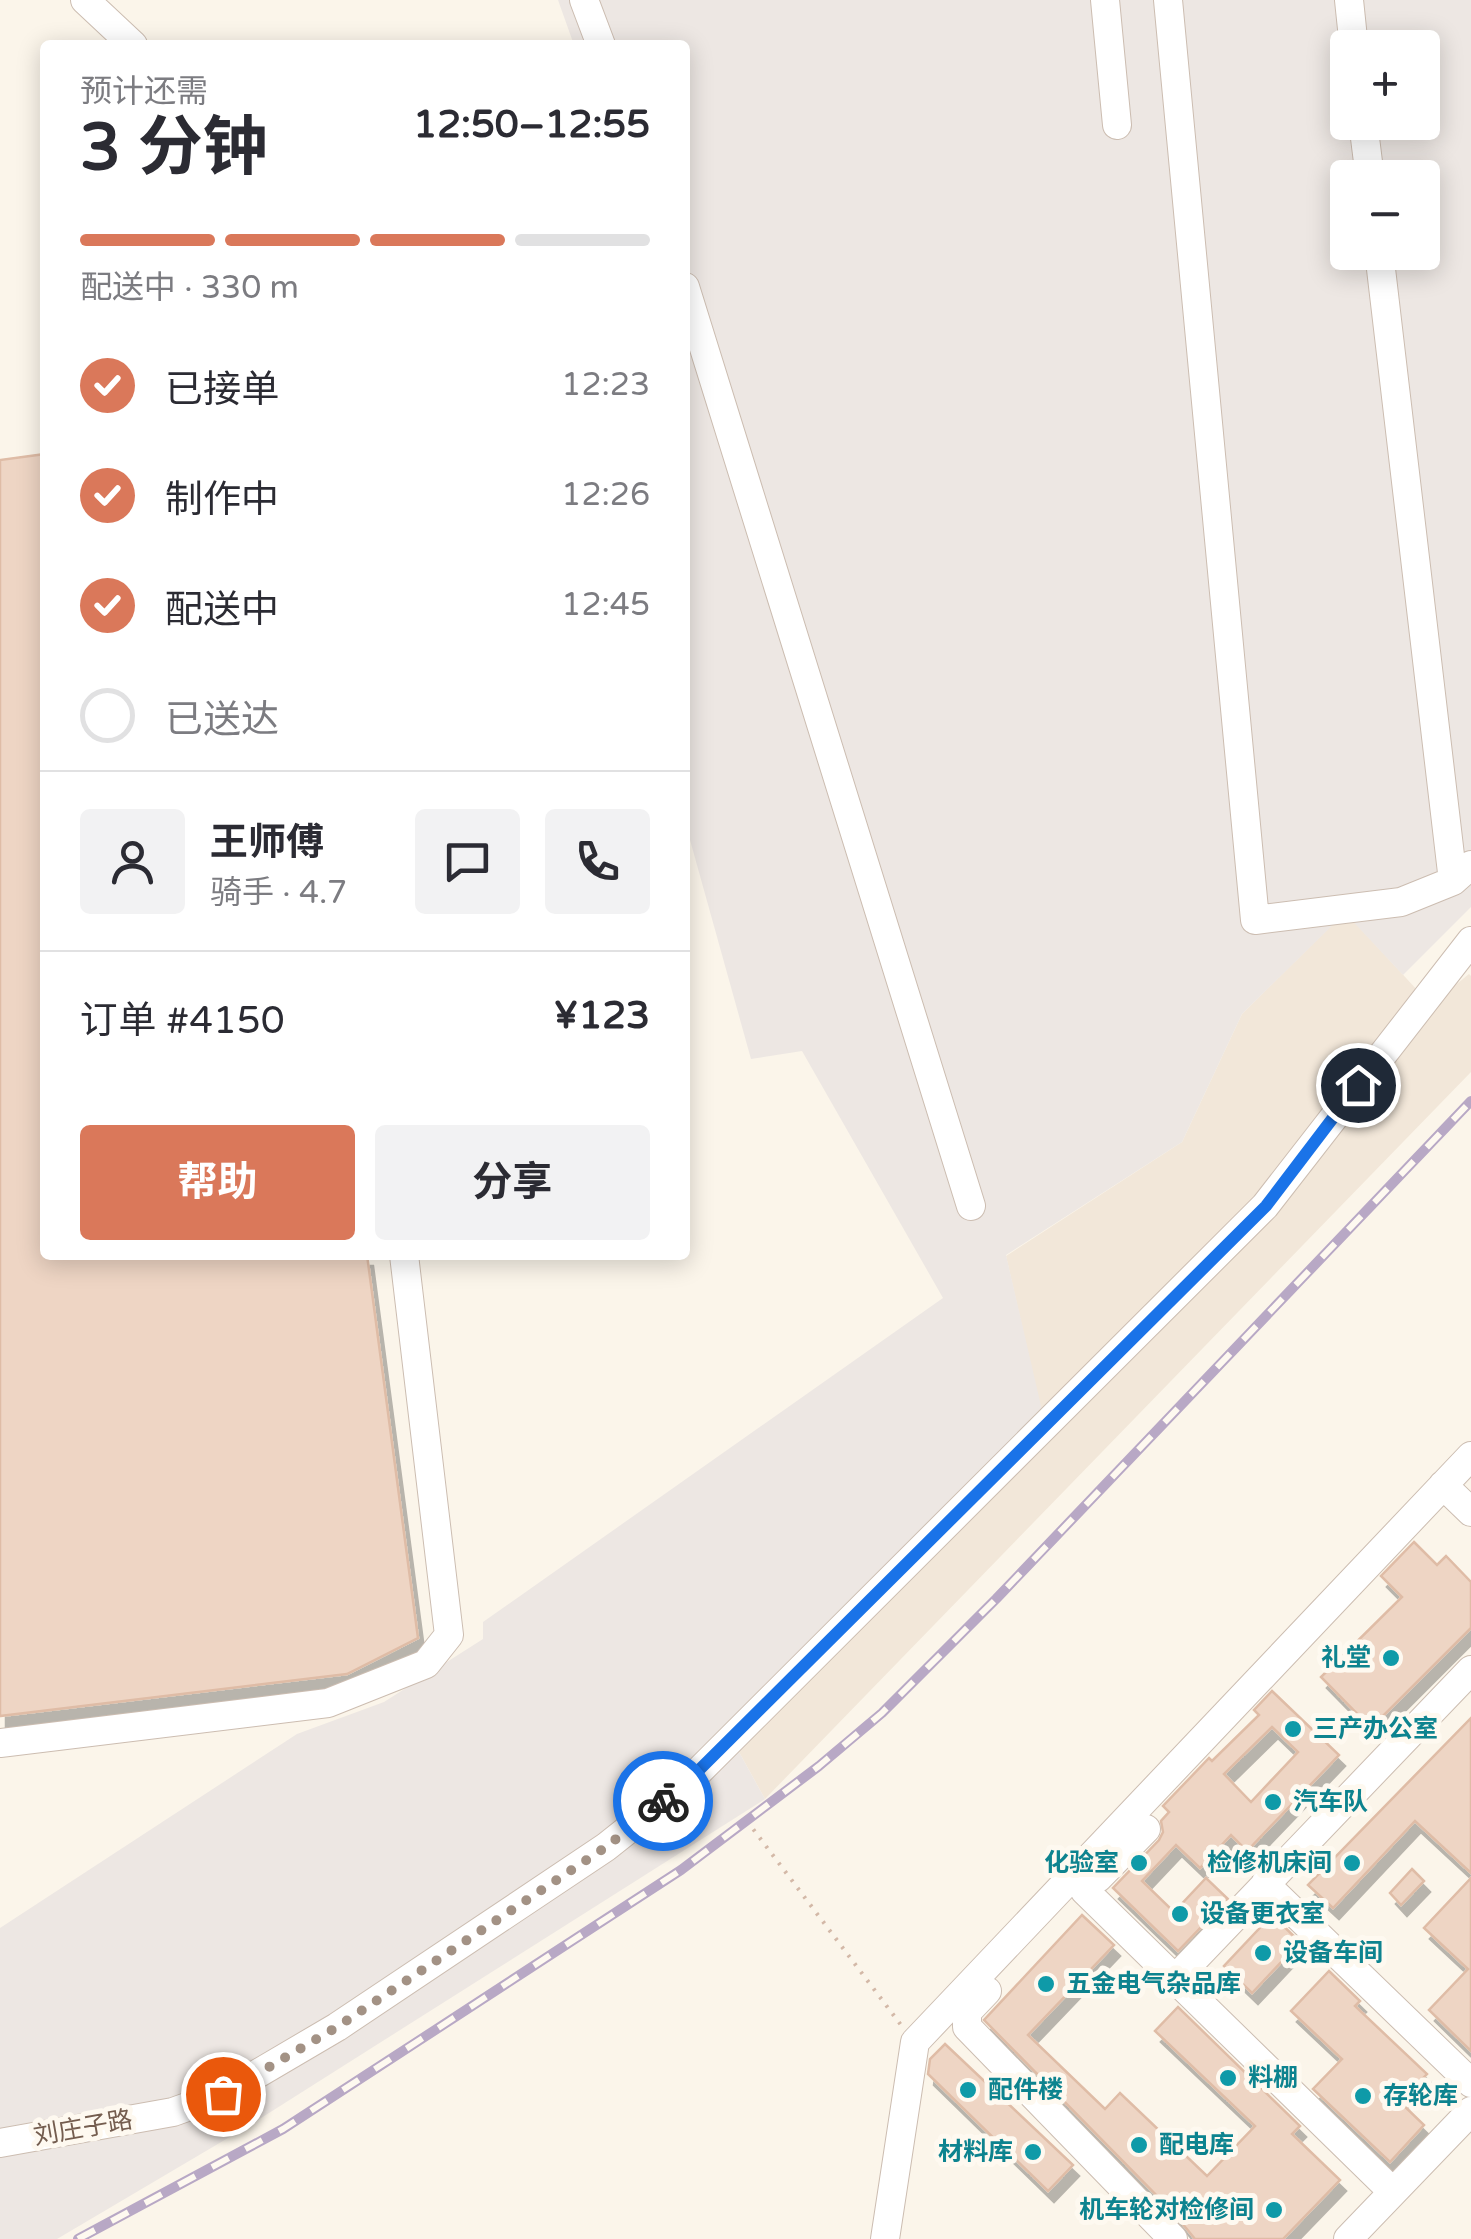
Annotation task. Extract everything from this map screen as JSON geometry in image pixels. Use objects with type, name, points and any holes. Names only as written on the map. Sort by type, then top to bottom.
[{"type":"street","points":[[85,0],[127,40]]},
{"type":"street","points":[[584,0],[599,40]]},
{"type":"street","points":[[1105,0],[1117,125]]},
{"type":"street","points":[[1168,0],[1254,920],[1400,902],[1462,873],[1380,270]]},
{"type":"street","points":[[1349,0],[1352,30]]},
{"type":"street","points":[[690,303],[971,1206]]},
{"type":"street","name":"刘庄子路","points":[[0,2143],[173,2112],[223,2094],[337,2027],[590,1858],[689,1780],[1266,1206],[1471,941]]},
{"type":"street","points":[[0,1743],[328,1702],[426,1664],[449,1635],[405,1260]]},
{"type":"street","points":[[885,2239],[915,2042],[1471,1456]]},
{"type":"street","points":[[1443,1485],[1471,1512]]},
{"type":"street","points":[[1175,1979],[1471,1670]]},
{"type":"street","points":[[1146,1830],[967,2012],[967,2027],[1173,2239]]},
{"type":"street","points":[[1265,1884],[1471,2083]]},
{"type":"street","points":[[1085,1891],[1393,2192]]},
{"type":"street","points":[[1348,2239],[1471,2111]]},
{"type":"path","points":[[748,1821],[915,2042]]},
{"type":"shaded area","points":[[558,0],[1471,0],[1471,907],[1403,975],[1345,913],[1242,1014],[1182,1142],[1006,1255],[1048,1436],[739,1752],[765,1799],[250,2125],[57,2239],[0,2239],[0,1928],[297,1734],[384,1702],[483,1639],[483,1622],[943,1298],[802,1051],[751,1059],[690,840],[690,40],[572,40]]},
{"type":"shaded area","points":[[1345,912],[1431,1005],[1471,976],[1471,1072],[765,1799],[739,1752],[1047,1436],[1006,1256],[1182,1142],[1242,1014]]},
{"type":"building","points":[[40,455],[40,1260],[368,1260],[418,1638],[347,1674],[0,1716],[0,460]]},
{"type":"building","name":"礼堂","points":[[1414,1542],[1437,1565],[1446,1556],[1471,1582],[1471,1628],[1371,1728],[1321,1677],[1402,1597],[1381,1576]]},
{"type":"building","points":[[1272,1691],[1339,1755],[1247,1851],[1231,1835],[1200,1868],[1176,1845],[1142,1881],[1174,1912],[1206,1878],[1228,1899],[1178,1951],[1113,1888],[1159,1840],[1163,1832],[1161,1821],[1169,1812],[1163,1806],[1209,1758],[1212,1761],[1259,1715],[1254,1710]],"holes":[[[1272,1727],[1298,1752],[1251,1802],[1224,1774]]]},
{"type":"building","points":[[1471,1718],[1471,1873],[1415,1821],[1333,1908],[1308,1885]]},
{"type":"building","points":[[1412,1869],[1424,1881],[1401,1905],[1390,1893]]},
{"type":"building","points":[[1471,1878],[1471,2051],[1429,2010],[1468,1969],[1424,1928]]},
{"type":"building","points":[[1082,1915],[1114,1945],[1028,2035],[1105,2109],[1120,2093],[1207,2176],[1255,2126],[1155,2031],[1178,2007],[1300,2126],[1292,2134],[1340,2180],[1283,2239],[1195,2239],[984,2020]]},
{"type":"building","name":"设备车间","points":[[1272,1915],[1300,1942],[1252,1993],[1224,1966]]},
{"type":"building","name":"存轮库","points":[[1329,1971],[1360,2001],[1355,2006],[1427,2074],[1400,2102],[1424,2125],[1390,2162],[1313,2089],[1342,2059],[1291,2011]]},
{"type":"building","points":[[945,2044],[1073,2165],[1048,2191],[928,2074],[930,2059]]},
{"type":"railway","points":[[78,2239],[283,2129],[681,1870],[819,1766],[882,1713],[996,1599],[1471,1101]]},
{"type":"way so far","points":[[223,2094],[337,2027],[606,1847],[663,1801]]},
{"type":"place","name":"礼堂","points":[[1391,1658]]},
{"type":"place","name":"三产办公室","points":[[1293,1729]]},
{"type":"place","name":"汽车队","points":[[1273,1802]]},
{"type":"place","name":"化验室","points":[[1139,1863]]},
{"type":"place","name":"检修机床间","points":[[1352,1863]]},
{"type":"place","name":"设备更衣室","points":[[1180,1914]]},
{"type":"place","name":"设备车间","points":[[1263,1953]]},
{"type":"place","name":"五金电气杂品库","points":[[1046,1984]]},
{"type":"place","name":"料棚","points":[[1228,2078]]},
{"type":"place","name":"配件楼","points":[[968,2090]]},
{"type":"place","name":"存轮库","points":[[1363,2096]]},
{"type":"place","name":"配电库","points":[[1139,2145]]},
{"type":"place","name":"材料库","points":[[1033,2152]]},
{"type":"place","name":"机车轮对检修间","points":[[1274,2210]]},
{"type":"route","points":[[663,1801],[689,1780],[1266,1206],[1358,1085]]}]
